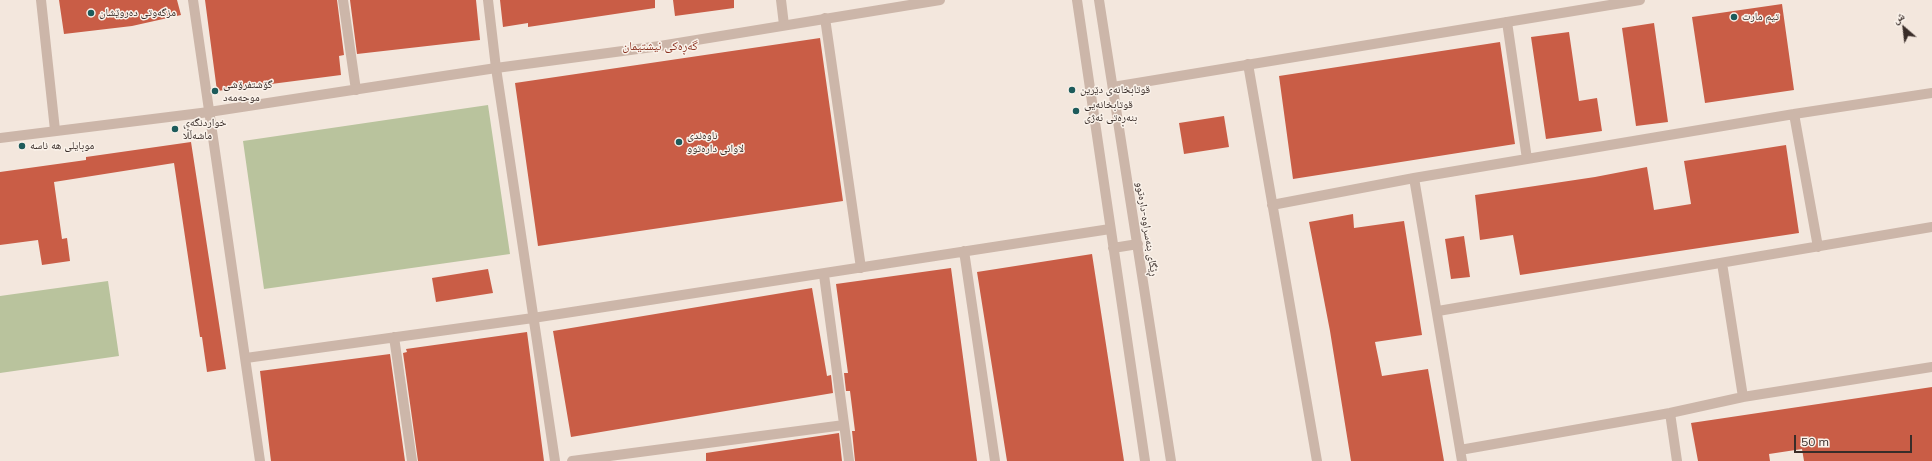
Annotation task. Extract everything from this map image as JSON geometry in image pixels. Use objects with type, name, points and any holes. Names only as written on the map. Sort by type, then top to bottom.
[{"type":"street","points":[[41,0],[55,130]]},
{"type":"street","points":[[193,0],[260,461]]},
{"type":"street","points":[[343,0],[356,90]]},
{"type":"street","points":[[488,0],[496,68],[555,461]]},
{"type":"street","points":[[781,0],[784,25]]},
{"type":"street","points":[[0,138],[209,112],[496,68],[660,46],[926,1],[940,0]]},
{"type":"street","points":[[1077,0],[1145,461]]},
{"type":"street","name":"ڕێگای بنەسراوە-دارەتوو","points":[[1099,0],[1172,461]]},
{"type":"street","points":[[1113,87],[1640,0]]},
{"type":"street","points":[[825,18],[861,268]]},
{"type":"street","points":[[1507,22],[1527,159]]},
{"type":"street","points":[[1248,64],[1317,461]]},
{"type":"street","points":[[1272,205],[1414,178],[1794,114],[1932,93]]},
{"type":"street","points":[[1794,114],[1818,247]]},
{"type":"street","points":[[1414,178],[1438,311],[1462,461]]},
{"type":"street","points":[[1438,311],[1932,227]]},
{"type":"street","points":[[246,358],[533,318],[824,275],[964,251],[1110,229]]},
{"type":"street","points":[[1113,248],[1138,244]]},
{"type":"street","points":[[964,251],[995,461]]},
{"type":"street","points":[[1722,263],[1743,397]]},
{"type":"street","points":[[824,275],[849,461]]},
{"type":"street","points":[[394,337],[412,461]]},
{"type":"street","points":[[1460,450],[1670,413],[1743,397],[1932,367]]},
{"type":"street","points":[[1670,413],[1677,461]]},
{"type":"street","points":[[572,461],[844,425]]},
{"type":"green space","points":[[488,105],[510,254],[264,289],[243,141]]},
{"type":"green space","points":[[108,281],[119,356],[0,373],[0,296]]},
{"type":"building","points":[[59,0],[177,0],[181,15],[132,26],[64,34]]},
{"type":"building","points":[[205,0],[337,0],[344,55],[339,56],[341,75],[217,91]]},
{"type":"building","points":[[350,0],[476,0],[480,40],[357,54]]},
{"type":"building","points":[[500,0],[655,0],[655,8],[528,27],[528,23],[503,27]]},
{"type":"building","points":[[673,0],[734,0],[734,8],[675,16]]},
{"type":"building","points":[[1782,4],[1794,90],[1705,103],[1692,17]]},
{"type":"building","points":[[1654,23],[1668,122],[1636,126],[1622,28]]},
{"type":"building","points":[[1569,32],[1579,101],[1597,98],[1602,131],[1546,139],[1531,37]]},
{"type":"building","name":"ناوەندی لاوانی دارەتوو","points":[[820,38],[843,201],[538,246],[515,83]]},
{"type":"building","points":[[1500,42],[1515,144],[1293,179],[1279,76]]},
{"type":"building","points":[[1224,116],[1229,147],[1184,154],[1179,123]]},
{"type":"building","points":[[191,142],[226,369],[207,372],[202,337],[200,337],[174,163],[54,182],[62,239],[67,238],[70,261],[42,265],[38,240],[0,245],[0,172],[86,160],[86,157]]},
{"type":"building","points":[[1786,145],[1799,233],[1520,275],[1513,235],[1480,240],[1475,195],[1595,177],[1647,167],[1654,210],[1691,204],[1684,161]]},
{"type":"building","points":[[1353,214],[1354,228],[1404,221],[1422,335],[1375,342],[1382,376],[1428,369],[1444,461],[1351,461],[1330,331],[1309,222]]},
{"type":"building","points":[[1464,236],[1470,277],[1451,279],[1445,239]]},
{"type":"building","points":[[1092,254],[1124,461],[1007,461],[977,272]]},
{"type":"building","points":[[951,268],[977,461],[855,461],[852,431],[855,431],[850,391],[846,391],[844,373],[848,373],[836,284]]},
{"type":"building","points":[[488,269],[493,293],[436,302],[432,278]]},
{"type":"building","points":[[812,288],[827,376],[831,375],[833,393],[571,437],[553,331]]},
{"type":"building","points":[[527,332],[544,461],[418,461],[403,353],[407,352],[406,349]]},
{"type":"building","points":[[390,354],[405,461],[271,461],[260,371]]},
{"type":"building","points":[[1932,387],[1932,461],[1804,461],[1802,449],[1769,454],[1770,461],[1698,461],[1691,423]]},
{"type":"building","points":[[839,433],[842,461],[706,461],[706,453]]},
{"type":"place","name":"مزگەوتی دەروێشان","points":[[91,13]]},
{"type":"place","name":"تیم مارت","points":[[1734,17]]},
{"type":"place","name":"قوتابخانەى دێرین","points":[[1072,90]]},
{"type":"place","name":"گۆشتفرۆشی موحەمەد","points":[[215,91]]},
{"type":"place","name":"قوتابخانەیی بنەڕەتی ئەژی","points":[[1076,111]]},
{"type":"place","name":"خواردنگەی ماشەڵڵا","points":[[175,129]]},
{"type":"place","name":"ناوەندی لاوانی دارەتوو","points":[[679,142]]},
{"type":"place","name":"موبایلی هه ناسه","points":[[22,146]]},
{"type":"district","name":"گەڕەکی نیشتیمان","points":[[660,46]]}]
